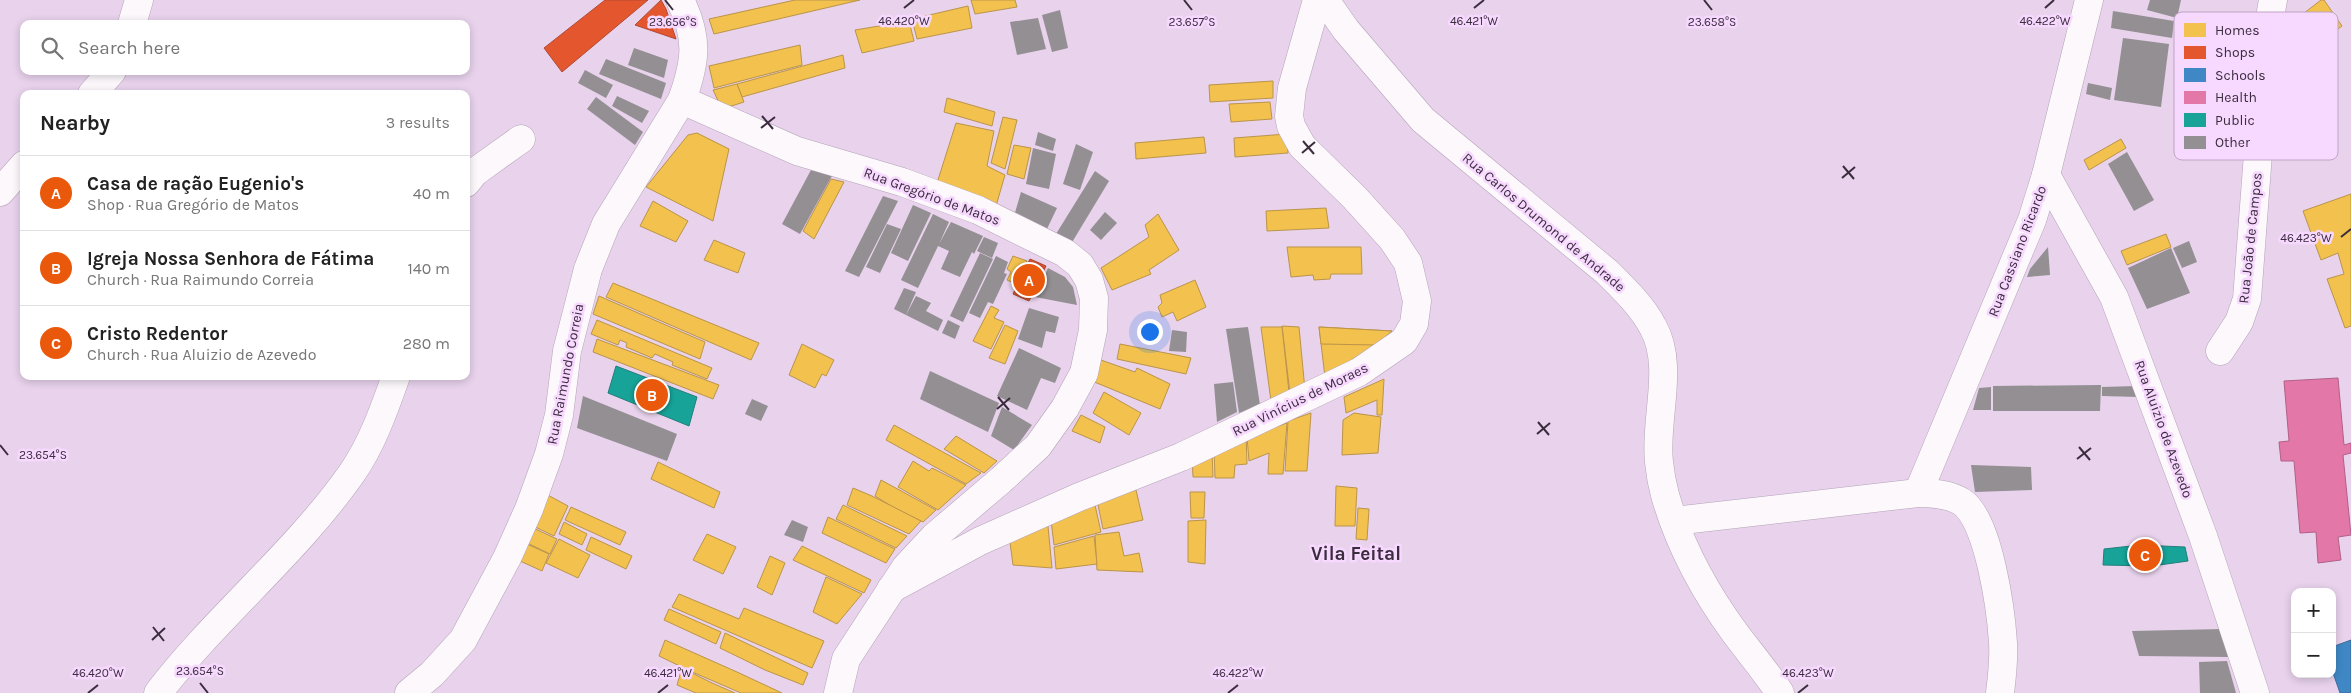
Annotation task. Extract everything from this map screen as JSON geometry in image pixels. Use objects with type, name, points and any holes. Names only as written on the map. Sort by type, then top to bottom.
[{"type":"street","points":[[133,20],[139,0]]},
{"type":"street","name":"Rua Raimundo Correia","points":[[409,693],[432,674],[463,640],[507,558],[529,509],[549,454],[559,415],[567,351],[588,269],[606,224],[682,100],[690,77],[694,53],[693,34],[680,0]]},
{"type":"street","name":"Rua Vinícius de Moraes","points":[[891,589],[980,541],[1079,497],[1181,457],[1359,372],[1404,341],[1414,324],[1417,301],[1408,263],[1392,239],[1356,198],[1302,146],[1290,126],[1289,116],[1292,88],[1317,0]]},
{"type":"street","name":"Rua Carlos Drumond de Andrade","points":[[1325,0],[1346,30],[1423,120],[1607,272],[1634,299],[1654,328],[1661,351],[1662,398],[1658,460],[1665,493],[1674,521],[1706,590],[1734,633],[1780,693]]},
{"type":"street","name":"Rua Cassiano Ricardo","points":[[1918,492],[2032,220],[2046,176],[2089,0]]},
{"type":"street","points":[[95,90],[109,75]]},
{"type":"street","name":"Rua Gregório de Matos","points":[[682,100],[797,151],[902,182],[978,210],[1065,253],[1080,265],[1089,280],[1094,298],[1093,330],[1084,373],[1065,408],[1038,446],[934,537],[906,567],[846,659],[838,693]]},
{"type":"street","points":[[470,178],[521,139]]},
{"type":"street","name":"Rua João de Campos","points":[[2220,351],[2238,322],[2247,299],[2258,160]]},
{"type":"street","points":[[0,192],[20,170]]},
{"type":"street","name":"Rua Aluizio de Azevedo","points":[[2046,176],[2114,297],[2203,536],[2255,693]]},
{"type":"street","points":[[158,693],[200,641],[263,580],[312,524],[353,472],[380,423],[395,380]]},
{"type":"street","points":[[1674,521],[1918,492],[1949,496],[1964,503],[1974,516],[1986,539],[2003,644],[2000,693]]},
{"type":"building: Homes","points":[[795,0],[860,0],[714,34],[709,19]]},
{"type":"building: Homes","points":[[971,0],[1015,0],[1017,7],[975,14]]},
{"type":"building: Homes","points":[[2321,0],[2324,0],[2332,12],[2305,12]]},
{"type":"building: Homes","points":[[968,6],[972,28],[917,39],[912,19]]},
{"type":"building: Homes","points":[[2338,20],[2342,26],[2338,29]]},
{"type":"building: Homes","points":[[909,21],[914,41],[862,53],[855,30]]},
{"type":"building: Homes","points":[[800,45],[802,65],[714,88],[709,66]]},
{"type":"building: Homes","points":[[843,55],[845,68],[742,97],[737,84]]},
{"type":"building: Homes","points":[[1273,81],[1273,98],[1210,102],[1209,85]]},
{"type":"building: Homes","points":[[737,84],[744,102],[722,109],[713,90]]},
{"type":"building: Homes","points":[[947,98],[995,112],[992,126],[944,112]]},
{"type":"building: Homes","points":[[1270,102],[1272,119],[1231,122],[1229,104]]},
{"type":"building: Homes","points":[[1003,117],[1017,120],[1005,169],[991,163]]},
{"type":"building: Homes","points":[[956,123],[994,131],[987,166],[1005,175],[996,206],[937,183]]},
{"type":"building: Homes","points":[[697,133],[729,149],[713,221],[646,187],[688,135]]},
{"type":"building: Homes","points":[[1287,134],[1288,153],[1235,157],[1234,138]]},
{"type":"building: Homes","points":[[1204,137],[1206,153],[1136,159],[1135,143]]},
{"type":"building: Homes","points":[[2121,139],[2126,148],[2089,170],[2084,160]]},
{"type":"building: Homes","points":[[1014,145],[1031,148],[1024,179],[1007,174]]},
{"type":"building: Homes","points":[[831,179],[844,182],[814,239],[803,231]]},
{"type":"building: Homes","points":[[2351,194],[2351,326],[2345,328],[2327,279],[2344,274],[2338,253],[2321,260],[2303,211]]},
{"type":"building: Homes","points":[[653,201],[688,221],[676,242],[640,226]]},
{"type":"building: Homes","points":[[1326,208],[1329,228],[1267,231],[1266,211]]},
{"type":"building: Homes","points":[[1158,214],[1179,250],[1149,270],[1151,274],[1112,290],[1101,268],[1149,237],[1145,225]]},
{"type":"building: Homes","points":[[2166,234],[2171,247],[2127,265],[2121,251]]},
{"type":"building: Homes","points":[[714,240],[745,253],[738,273],[704,260]]},
{"type":"building: Homes","points":[[1287,247],[1361,247],[1362,274],[1331,274],[1330,279],[1314,280],[1313,275],[1291,277]]},
{"type":"building: Homes","points":[[1013,256],[1027,261],[1016,284],[1007,280],[1011,272],[1007,269]]},
{"type":"building: Homes","points":[[1195,280],[1206,307],[1177,321],[1173,312],[1162,317],[1158,307],[1162,303],[1160,295]]},
{"type":"building: Homes","points":[[613,283],[759,343],[751,360],[606,297]]},
{"type":"building: Homes","points":[[599,296],[705,342],[700,359],[593,314]]},
{"type":"building: Homes","points":[[991,306],[999,310],[994,318],[1004,322],[991,349],[973,341]]},
{"type":"building: Homes","points":[[597,320],[712,368],[707,379],[672,365],[673,362],[655,354],[652,358],[626,347],[627,343],[620,340],[618,345],[591,334]]},
{"type":"building: Homes","points":[[1005,325],[1018,331],[1005,364],[989,358]]},
{"type":"building: Homes","points":[[1282,326],[1299,327],[1305,390],[1290,394]]},
{"type":"building: Homes","points":[[1261,327],[1282,327],[1289,392],[1271,401]]},
{"type":"building: Homes","points":[[1319,327],[1392,331],[1376,345],[1325,377]]},
{"type":"building: Homes","points":[[1319,327],[1392,331],[1376,345],[1321,344]]},
{"type":"building: Homes","points":[[597,339],[719,385],[713,399],[593,352]]},
{"type":"building: Homes","points":[[802,344],[834,360],[826,376],[822,374],[815,388],[789,375]]},
{"type":"building: Homes","points":[[1120,344],[1191,358],[1186,374],[1117,359]]},
{"type":"building: Homes","points":[[1098,359],[1135,372],[1137,368],[1170,384],[1160,409],[1092,381]]},
{"type":"building: Homes","points":[[1384,379],[1382,415],[1377,415],[1377,400],[1346,413],[1344,397]]},
{"type":"building: Homes","points":[[1104,392],[1141,413],[1129,435],[1093,413]]},
{"type":"building: Homes","points":[[1311,413],[1307,471],[1285,471],[1288,421]]},
{"type":"building: Homes","points":[[1354,413],[1381,417],[1378,453],[1342,455],[1343,420]]},
{"type":"building: Homes","points":[[1081,415],[1105,427],[1100,443],[1072,431]]},
{"type":"building: Homes","points":[[1287,423],[1283,474],[1268,474],[1269,453],[1249,461],[1247,437]]},
{"type":"building: Homes","points":[[894,425],[981,473],[966,484],[886,440]]},
{"type":"building: Homes","points":[[1246,434],[1247,464],[1235,465],[1234,478],[1215,478],[1214,449]]},
{"type":"building: Homes","points":[[956,436],[997,461],[984,473],[944,449]]},
{"type":"building: Homes","points":[[1212,450],[1213,477],[1193,477],[1192,456]]},
{"type":"building: Homes","points":[[913,461],[929,471],[932,468],[966,485],[938,510],[898,487]]},
{"type":"building: Homes","points":[[658,462],[720,492],[714,508],[651,479]]},
{"type":"building: Homes","points":[[881,480],[936,510],[923,522],[896,509],[875,496]]},
{"type":"building: Homes","points":[[1336,486],[1357,488],[1355,526],[1335,526]]},
{"type":"building: Homes","points":[[853,488],[921,521],[909,534],[847,505]]},
{"type":"building: Homes","points":[[1136,490],[1143,520],[1103,529],[1097,500]]},
{"type":"building: Homes","points":[[1190,492],[1205,492],[1204,518],[1191,518]]},
{"type":"building: Homes","points":[[544,493],[568,506],[554,536],[531,525]]},
{"type":"building: Homes","points":[[843,505],[907,536],[896,548],[836,519]]},
{"type":"building: Homes","points":[[1095,505],[1101,532],[1054,545],[1051,520]]},
{"type":"building: Homes","points":[[571,507],[626,532],[620,545],[565,520]]},
{"type":"building: Homes","points":[[1358,508],[1369,509],[1367,540],[1356,539]]},
{"type":"building: Homes","points":[[1047,516],[1052,568],[1013,565],[1009,535]]},
{"type":"building: Homes","points":[[828,517],[895,549],[886,563],[822,533]]},
{"type":"building: Homes","points":[[1206,520],[1205,564],[1188,562],[1188,521]]},
{"type":"building: Homes","points":[[564,522],[587,534],[582,545],[559,534]]},
{"type":"building: Homes","points":[[531,527],[557,539],[550,554],[523,541]]},
{"type":"building: Homes","points":[[1119,532],[1124,556],[1139,553],[1143,572],[1097,570],[1095,535]]},
{"type":"building: Homes","points":[[707,534],[736,547],[723,574],[693,560]]},
{"type":"building: Homes","points":[[1094,536],[1097,564],[1056,569],[1054,547]]},
{"type":"building: Homes","points":[[591,537],[632,556],[626,569],[586,550]]},
{"type":"building: Homes","points":[[559,539],[590,555],[578,578],[546,563]]},
{"type":"building: Homes","points":[[527,544],[549,554],[542,571],[520,561]]},
{"type":"building: Homes","points":[[802,546],[871,580],[864,593],[793,560]]},
{"type":"building: Homes","points":[[770,556],[785,563],[772,595],[757,587]]},
{"type":"building: Homes","points":[[826,577],[862,594],[837,624],[813,612]]},
{"type":"building: Homes","points":[[679,594],[739,619],[744,608],[824,641],[812,668],[672,607]]},
{"type":"building: Homes","points":[[669,609],[721,632],[716,644],[664,620]]},
{"type":"building: Homes","points":[[725,633],[808,673],[803,685],[765,670],[720,648]]},
{"type":"building: Homes","points":[[665,640],[782,693],[741,693],[690,671],[659,656]]},
{"type":"building: Homes","points":[[682,668],[735,693],[696,693],[677,685]]},
{"type":"building: Shops","points":[[605,0],[648,0],[562,72],[544,48]]},
{"type":"building: Shops","points":[[661,0],[666,9],[676,39],[635,25]]},
{"type":"building: Shops","points":[[1030,259],[1046,266],[1029,301],[1013,294]]},
{"type":"building: Schools","points":[[2351,640],[2351,693],[2340,693],[2335,678],[2336,646]]},
{"type":"building: Health","points":[[2338,378],[2344,445],[2351,443],[2351,453],[2343,455],[2351,535],[2338,537],[2341,560],[2318,563],[2316,532],[2300,533],[2294,461],[2281,461],[2279,442],[2289,441],[2284,381]]},
{"type":"building: Public","points":[[616,366],[697,397],[689,426],[608,393]]},
{"type":"building: Public","points":[[2140,545],[2185,547],[2188,561],[2152,566],[2103,565],[2104,549]]},
{"type":"building: Other","points":[[2150,0],[2181,0],[2178,12],[2174,12],[2174,17],[2147,10]]},
{"type":"building: Other","points":[[1060,10],[1068,48],[1052,52],[1042,15]]},
{"type":"building: Other","points":[[2113,11],[2174,21],[2172,38],[2111,28]]},
{"type":"building: Other","points":[[1038,18],[1046,49],[1017,55],[1010,22]]},
{"type":"building: Other","points":[[2123,38],[2169,44],[2161,107],[2114,100]]},
{"type":"building: Other","points":[[634,48],[668,60],[664,78],[628,65]]},
{"type":"building: Other","points":[[606,59],[666,83],[661,99],[599,74]]},
{"type":"building: Other","points":[[585,70],[613,85],[606,98],[578,83]]},
{"type":"building: Other","points":[[2088,83],[2112,88],[2110,100],[2086,94]]},
{"type":"building: Other","points":[[617,96],[649,111],[642,123],[612,106]]},
{"type":"building: Other","points":[[596,97],[643,132],[635,145],[587,109]]},
{"type":"building: Other","points":[[1038,132],[1056,139],[1053,151],[1035,145]]},
{"type":"building: Other","points":[[1076,144],[1093,152],[1080,190],[1063,184]]},
{"type":"building: Other","points":[[1033,148],[1056,154],[1049,189],[1026,184]]},
{"type":"building: Other","points":[[2127,152],[2154,200],[2134,211],[2108,164]]},
{"type":"building: Other","points":[[811,170],[833,174],[800,234],[782,224]]},
{"type":"building: Other","points":[[1095,171],[1109,181],[1071,244],[1056,234]]},
{"type":"building: Other","points":[[1021,192],[1057,208],[1046,231],[1014,216]]},
{"type":"building: Other","points":[[883,196],[898,201],[859,277],[845,271]]},
{"type":"building: Other","points":[[913,205],[931,213],[908,261],[891,253]]},
{"type":"building: Other","points":[[1105,212],[1117,223],[1101,240],[1090,230]]},
{"type":"building: Other","points":[[933,214],[949,222],[939,244],[951,222],[983,236],[974,254],[972,252],[960,277],[941,269],[949,251],[938,246],[918,288],[901,280]]},
{"type":"building: Other","points":[[887,224],[901,229],[880,273],[866,267]]},
{"type":"building: Other","points":[[984,237],[998,243],[992,258],[977,251]]},
{"type":"building: Other","points":[[2189,241],[2197,262],[2182,268],[2173,248]]},
{"type":"building: Other","points":[[2048,247],[2050,275],[2027,277],[2030,269]]},
{"type":"building: Other","points":[[2171,248],[2190,293],[2147,309],[2128,268]]},
{"type":"building: Other","points":[[980,253],[993,259],[963,322],[950,316]]},
{"type":"building: Other","points":[[996,256],[1008,262],[1004,273],[1007,274],[993,304],[988,302],[980,318],[969,313]]},
{"type":"building: Other","points":[[1048,268],[1065,277],[1073,287],[1077,305],[1035,297]]},
{"type":"building: Other","points":[[904,288],[916,292],[906,315],[894,309]]},
{"type":"building: Other","points":[[916,296],[931,303],[926,311],[943,320],[938,331],[906,315]]},
{"type":"building: Other","points":[[1029,308],[1059,317],[1055,333],[1046,331],[1042,348],[1018,339]]},
{"type":"building: Other","points":[[948,320],[960,326],[955,339],[942,333]]},
{"type":"building: Other","points":[[1248,327],[1260,405],[1239,413],[1226,329]]},
{"type":"building: Other","points":[[1172,330],[1187,332],[1186,352],[1169,351]]},
{"type":"building: Other","points":[[1019,348],[1061,368],[1055,383],[1041,378],[1027,410],[997,396]]},
{"type":"building: Other","points":[[930,371],[999,403],[988,432],[920,399]]},
{"type":"building: Other","points":[[1233,382],[1237,412],[1217,422],[1214,384]]},
{"type":"building: Other","points":[[2101,385],[2100,411],[1993,411],[1993,386]]},
{"type":"building: Other","points":[[2136,386],[2139,397],[2102,396],[2102,387]]},
{"type":"building: Other","points":[[1991,387],[1991,410],[1973,410],[1979,388]]},
{"type":"building: Other","points":[[583,396],[677,434],[667,461],[577,428]]},
{"type":"building: Other","points":[[752,399],[768,406],[761,421],[745,414]]},
{"type":"building: Other","points":[[1002,407],[1032,425],[1014,450],[991,436]]},
{"type":"building: Other","points":[[1971,465],[2031,467],[2032,490],[1975,492]]},
{"type":"building: Other","points":[[792,520],[808,527],[803,542],[784,535]]},
{"type":"building: Other","points":[[2223,629],[2229,657],[2139,656],[2132,631]]},
{"type":"building: Other","points":[[2227,661],[2236,693],[2200,693],[2199,662]]},
{"type":"place","name":"Casa de ração Eugenio's","points":[[1029,280]]},
{"type":"place","name":"Igreja Nossa Senhora de Fátima","points":[[652,395]]},
{"type":"place","name":"Cristo Redentor","points":[[2145,555]]},
{"type":"district","name":"Vila Feital","points":[[1356,553]]}]
